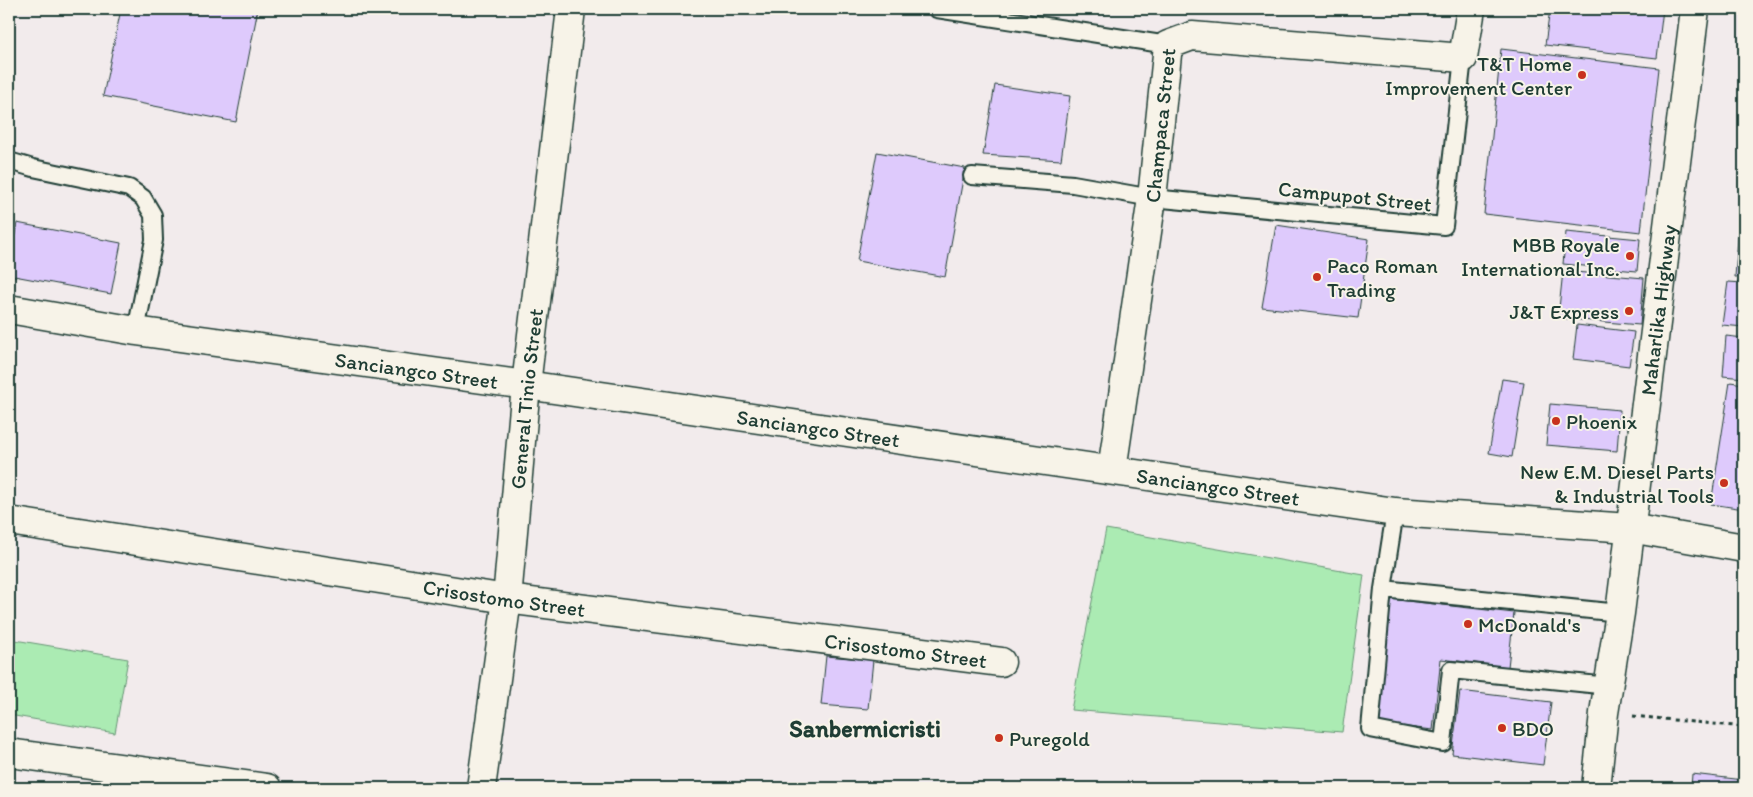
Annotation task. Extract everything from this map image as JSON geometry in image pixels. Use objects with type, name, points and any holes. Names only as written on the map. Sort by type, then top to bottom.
[{"type":"street","name":"General Tinio Street","points":[[481,788],[507,599],[526,385],[572,9]]},
{"type":"street","points":[[1464,58],[1471,9]]},
{"type":"street","name":"Maharlika Highway","points":[[1596,788],[1604,713],[1610,686],[1620,613],[1695,9]]},
{"type":"street","name":"Champaca Street","points":[[1112,470],[1152,198],[1168,45],[1192,36],[1464,58]]},
{"type":"street","name":"Sanciangco Street","points":[[9,309],[136,331],[526,385],[1395,512],[1630,528],[1744,548]]},
{"type":"street","name":"Crisostomo Street","points":[[9,521],[507,599],[1002,662]]},
{"type":"street","points":[[9,753],[267,788]]},
{"type":"lane","points":[[936,9],[1168,45]]},
{"type":"lane","name":"Campupot Street","points":[[1152,198],[1444,226],[1464,58]]},
{"type":"lane","points":[[9,161],[33,168],[129,188],[143,198],[153,216],[154,240],[136,331]]},
{"type":"lane","points":[[972,176],[1073,184],[1152,198]]},
{"type":"lane","points":[[1395,512],[1384,590],[1370,729],[1443,743],[1451,670],[1610,686]]},
{"type":"lane","points":[[1384,590],[1620,613]]},
{"type":"path","points":[[1604,713],[1744,727]]},
{"type":"green space","points":[[1106,529],[1364,575],[1342,732],[1071,710]]},
{"type":"green space","points":[[9,639],[128,659],[115,733],[9,715]]},
{"type":"building","points":[[121,9],[258,9],[236,122],[103,96]]},
{"type":"building","points":[[1550,9],[1663,9],[1657,58],[1545,45]]},
{"type":"building","points":[[1501,49],[1659,68],[1641,232],[1484,214]]},
{"type":"building","points":[[995,85],[1070,96],[1061,160],[983,155]]},
{"type":"building","points":[[877,152],[965,168],[945,277],[857,261]]},
{"type":"building","points":[[17,223],[121,243],[111,294],[9,275]]},
{"type":"building","points":[[1276,225],[1369,239],[1358,318],[1262,307]]},
{"type":"building","points":[[1739,226],[1744,226],[1744,277],[1735,277]]},
{"type":"building","points":[[1566,232],[1640,239],[1637,271],[1563,264]]},
{"type":"building","points":[[1563,271],[1644,278],[1640,325],[1558,318]]},
{"type":"building","points":[[1728,282],[1744,283],[1744,327],[1722,325]]},
{"type":"building","points":[[1577,325],[1634,332],[1629,366],[1573,359]]},
{"type":"building","points":[[1726,336],[1744,338],[1744,378],[1723,376]]},
{"type":"building","points":[[1502,379],[1524,382],[1512,457],[1489,453]]},
{"type":"building","points":[[1730,382],[1744,384],[1744,509],[1711,504]]},
{"type":"building","points":[[1550,404],[1620,410],[1617,451],[1546,445]]},
{"type":"building","points":[[1389,599],[1514,613],[1508,667],[1441,659],[1433,730],[1374,723]]},
{"type":"building","points":[[826,656],[873,660],[868,709],[821,705]]},
{"type":"building","name":"BDO","points":[[1460,691],[1551,702],[1543,765],[1452,754]]},
{"type":"building","points":[[1692,774],[1744,780],[1744,788],[1691,788]]},
{"type":"place","name":"T&T Home Improvement Center","points":[[1582,75]]},
{"type":"place","name":"MBB Royale International Inc.","points":[[1630,256]]},
{"type":"place","name":"Paco Roman Trading","points":[[1317,277]]},
{"type":"place","name":"J&T Express","points":[[1629,311]]},
{"type":"place","name":"Phoenix","points":[[1556,421]]},
{"type":"place","name":"New E.M. Diesel Parts & Industrial Tools","points":[[1724,483]]},
{"type":"place","name":"McDonald's","points":[[1468,624]]},
{"type":"place","name":"BDO","points":[[1502,728]]},
{"type":"place","name":"Puregold","points":[[999,738]]},
{"type":"district","name":"Sanbermicristi","points":[[865,728]]}]
